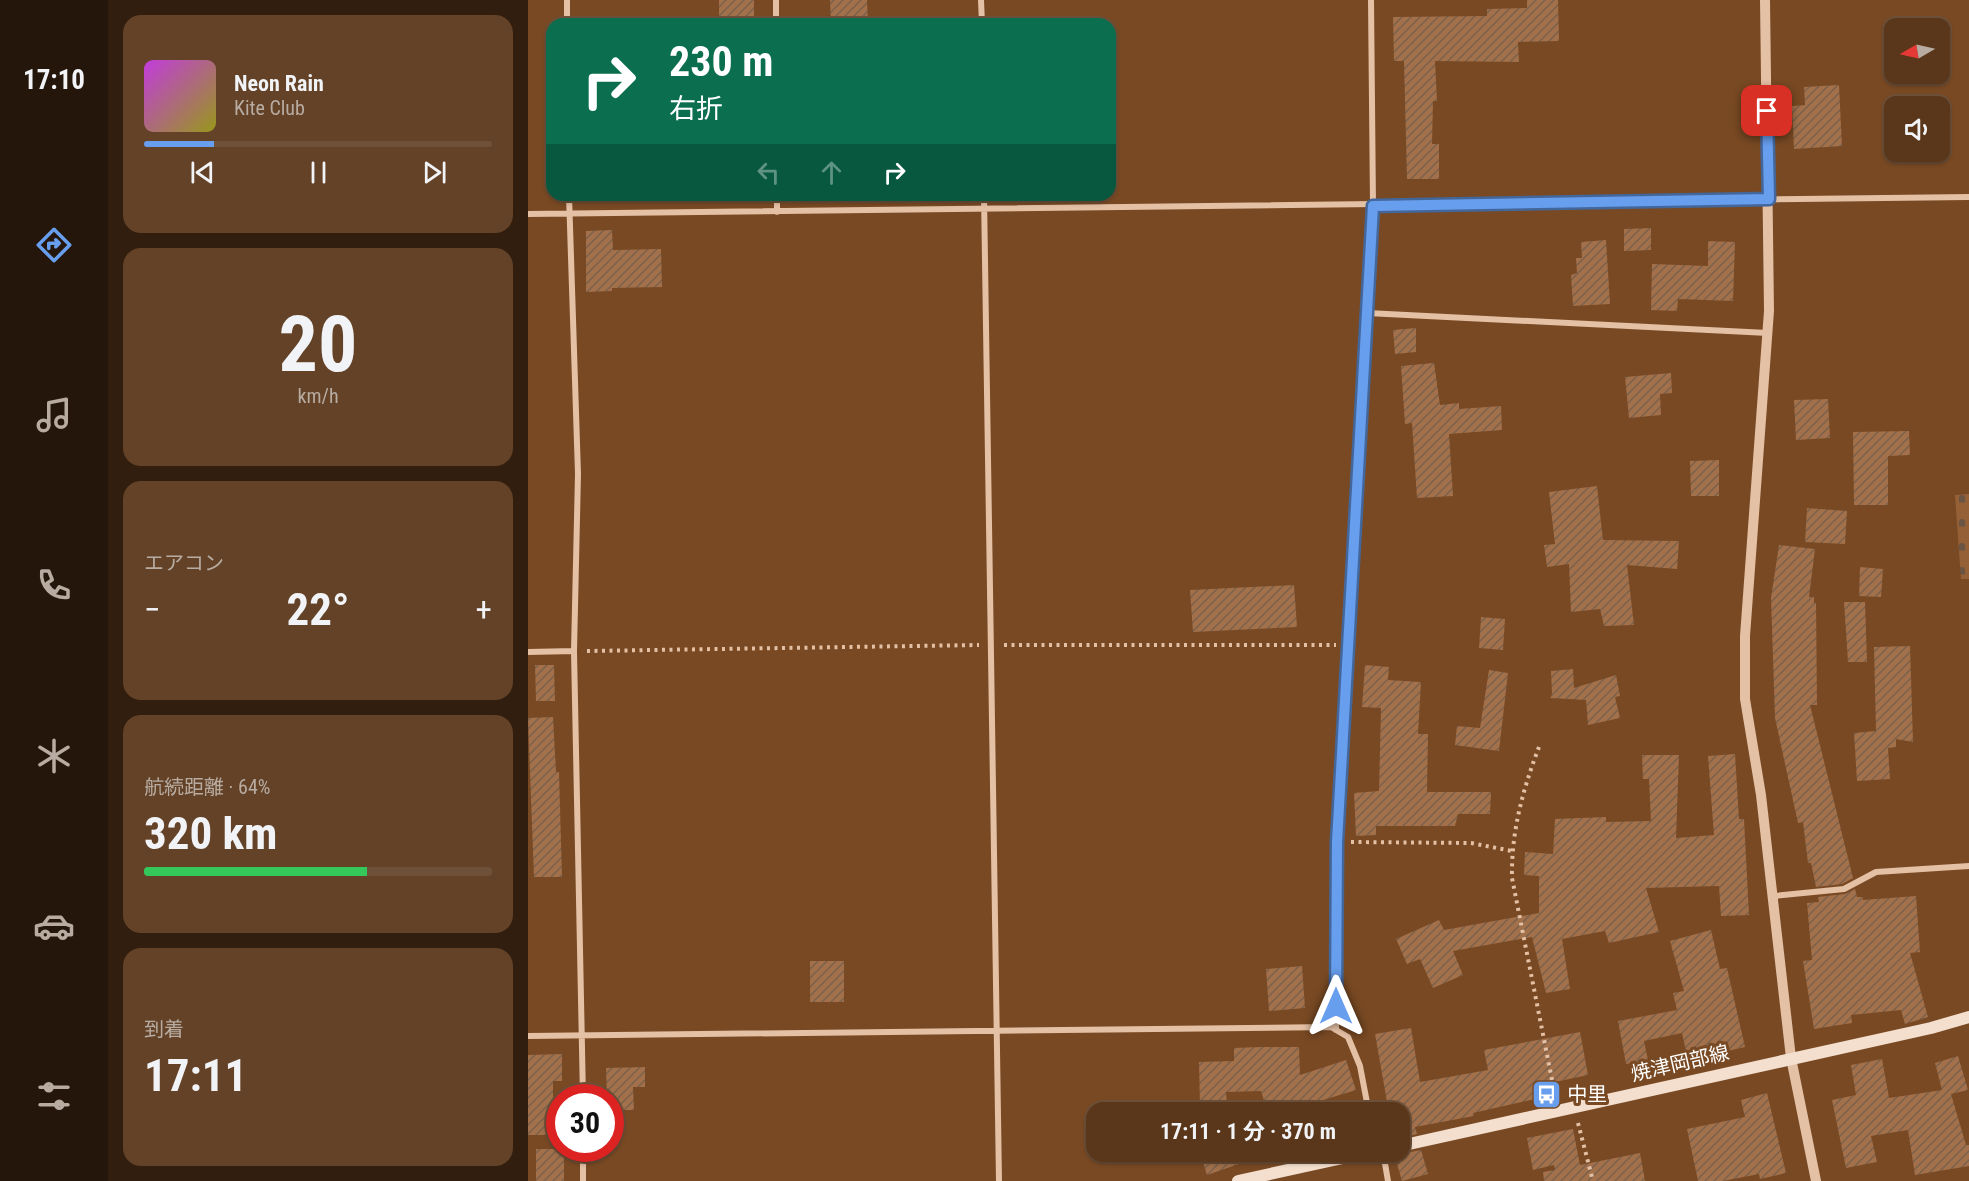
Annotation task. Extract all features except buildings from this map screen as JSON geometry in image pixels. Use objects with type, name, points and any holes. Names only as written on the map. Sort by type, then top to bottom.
[{"type":"main road","name":"焼津岡部線","points":[[1410,1144],[1931,1028],[1969,1017]]},
{"type":"main road","points":[[1238,1181],[1324,1162]]},
{"type":"street","points":[[567,0],[567,18]]},
{"type":"street","points":[[776,0],[776,18]]},
{"type":"street","points":[[981,0],[981,18]]},
{"type":"street","points":[[1336,1030],[1337,842],[1373,206],[1371,0]]},
{"type":"street","points":[[1765,0],[1769,199],[1768,333],[1745,636],[1745,699],[1761,795],[1791,1058],[1816,1181]]},
{"type":"street","points":[[528,214],[1373,206],[1969,197]]},
{"type":"street","points":[[570,201],[578,474],[574,651],[583,1084]]},
{"type":"street","points":[[777,201],[777,212]]},
{"type":"street","points":[[984,201],[999,1181]]},
{"type":"street","points":[[1367,313],[1768,333]]},
{"type":"street","points":[[528,652],[574,651]]},
{"type":"street","points":[[1774,897],[1844,889],[1876,872],[1969,866]]},
{"type":"street","points":[[528,1036],[1331,1027],[1348,1037],[1360,1066],[1367,1102]]},
{"type":"street","points":[[583,1162],[583,1181]]},
{"type":"street","points":[[1385,1162],[1388,1181]]},
{"type":"path","points":[[574,651],[984,645]]},
{"type":"path","points":[[996,645],[1348,645]]},
{"type":"path","points":[[1539,747],[1524,786],[1512,850],[1512,879],[1558,1111]]},
{"type":"path","points":[[1337,842],[1471,843],[1512,850]]},
{"type":"path","points":[[1575,1107],[1593,1181]]},
{"type":"green space","points":[[1969,494],[1969,579],[1961,579],[1955,495]]},
{"type":"place","name":"中里","points":[[1546,1094]]},
{"type":"route","points":[[1336,1006],[1337,842],[1373,206],[1769,199],[1767,111]]}]
